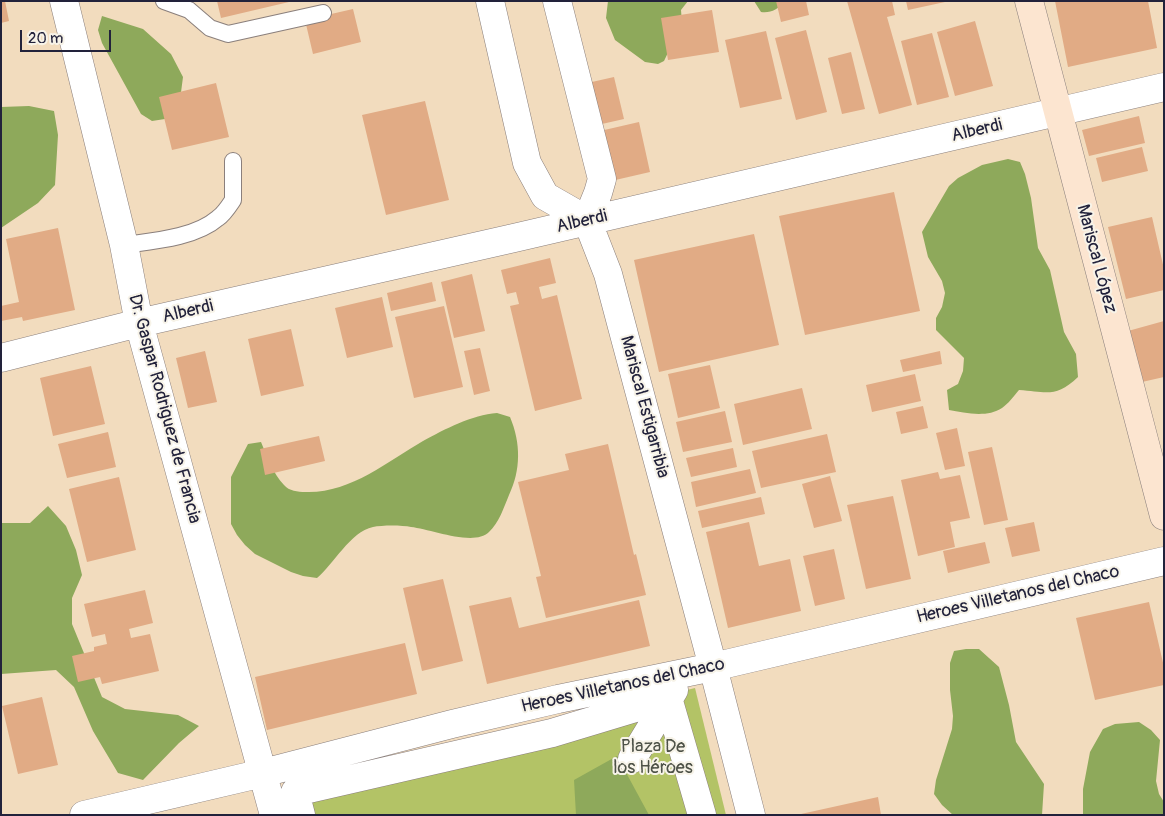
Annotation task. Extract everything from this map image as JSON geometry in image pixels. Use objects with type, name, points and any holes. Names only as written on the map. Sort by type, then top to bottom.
[{"type":"main road","name":"Mariscal López","points":[[1030,1],[1057,113],[1164,516]]},
{"type":"street","points":[[490,1],[528,163],[545,196],[587,220],[602,179],[557,1]]},
{"type":"street","name":"Dr. Gaspar Rodriguez de Francia","points":[[67,2],[124,245],[139,323],[274,815]]},
{"type":"street","name":"Alberdi","points":[[1,358],[139,323],[1164,87]]},
{"type":"street","name":"Mariscal Estigarribia","points":[[587,220],[608,274],[714,667],[751,815]]},
{"type":"street","name":"Heroes Villetanos del Chaco","points":[[84,815],[263,773],[452,724],[558,699],[714,667],[1164,561]]},
{"type":"street","points":[[632,759],[673,691],[714,667]]},
{"type":"street","points":[[301,815],[295,792],[552,733],[668,698]]},
{"type":"street","points":[[668,698],[702,815]]},
{"type":"lane","points":[[164,1],[189,10],[210,28],[228,34],[323,13]]},
{"type":"lane","points":[[124,245],[168,238],[203,227],[219,218],[233,200],[233,161]]},
{"type":"green space","points":[[608,1],[688,1],[681,10],[682,23],[664,61],[658,64],[645,62],[615,40],[606,18]]},
{"type":"green space","points":[[754,1],[784,1],[777,9],[761,12]]},
{"type":"green space","points":[[102,16],[143,29],[171,54],[183,77],[180,100],[165,119],[152,121],[141,114],[102,43],[98,30]]},
{"type":"green space","points":[[29,106],[54,111],[58,135],[55,185],[38,203],[1,228],[1,107]]},
{"type":"green space","points":[[1008,159],[1020,162],[1025,174],[1031,198],[1038,248],[1050,270],[1064,332],[1076,354],[1078,377],[1057,391],[1019,390],[1004,406],[990,413],[976,414],[949,410],[947,390],[958,384],[963,371],[964,358],[936,330],[936,318],[942,307],[945,293],[942,281],[928,257],[922,232],[949,186],[958,178],[982,165]]},
{"type":"green space","points":[[497,413],[510,417],[514,427],[518,447],[516,476],[496,524],[489,532],[482,536],[463,538],[403,526],[373,527],[357,535],[317,578],[291,572],[255,554],[237,535],[231,524],[231,477],[248,444],[261,442],[277,476],[288,489],[299,492],[321,491],[337,488],[367,475],[449,427],[488,414]]},
{"type":"green space","points":[[48,506],[66,526],[76,550],[82,575],[72,598],[72,624],[102,697],[125,709],[178,715],[199,726],[179,743],[143,780],[118,773],[93,731],[74,687],[56,670],[1,674],[1,523],[30,523]]},
{"type":"green space","points":[[979,649],[999,667],[1016,742],[1044,784],[1042,815],[953,815],[934,794],[936,780],[952,729],[950,663],[954,651]]},
{"type":"green space","name":"Plaza De los Héroes","points":[[695,688],[726,815],[313,815],[304,784]]},
{"type":"green space","points":[[1139,722],[1151,730],[1160,740],[1156,781],[1159,794],[1164,802],[1164,815],[1083,815],[1083,789],[1090,752],[1103,729],[1115,724]]},
{"type":"green space","points":[[617,756],[649,815],[576,815],[574,780]]},
{"type":"building","points":[[1,1],[5,1],[9,21],[1,23]]},
{"type":"building","points":[[217,1],[288,1],[289,2],[221,18]]},
{"type":"building","points":[[776,1],[806,1],[809,15],[781,22]]},
{"type":"building","points":[[847,1],[892,1],[895,15],[887,17],[912,105],[879,114]]},
{"type":"building","points":[[906,1],[945,1],[945,2],[908,10]]},
{"type":"building","points":[[1055,1],[1148,1],[1157,48],[1068,67]]},
{"type":"building","points":[[353,9],[361,42],[313,54],[305,20]]},
{"type":"building","points":[[712,10],[719,52],[668,60],[661,18]]},
{"type":"building","points":[[975,21],[993,86],[955,96],[937,32]]},
{"type":"building","points":[[806,30],[827,112],[796,120],[775,38]]},
{"type":"building","points":[[766,31],[782,99],[740,108],[725,40]]},
{"type":"building","points":[[932,33],[949,97],[917,105],[901,41]]},
{"type":"building","points":[[851,52],[865,109],[842,114],[828,58]]},
{"type":"building","points":[[614,77],[624,119],[593,126],[583,84]]},
{"type":"building","points":[[216,83],[229,137],[172,150],[159,97]]},
{"type":"building","points":[[425,101],[449,200],[386,215],[362,115]]},
{"type":"building","points":[[1139,116],[1145,143],[1089,156],[1082,130]]},
{"type":"building","points":[[639,122],[650,172],[611,181],[600,131]]},
{"type":"building","points":[[1142,147],[1148,171],[1102,182],[1096,158]]},
{"type":"building","points":[[894,192],[920,311],[805,335],[779,216]]},
{"type":"building","points":[[1152,217],[1164,269],[1164,290],[1126,299],[1108,227]]},
{"type":"building","points":[[58,228],[75,310],[23,321],[22,317],[1,321],[1,306],[19,302],[6,239]]},
{"type":"building","points":[[754,234],[779,345],[659,372],[634,260]]},
{"type":"building","points":[[550,258],[556,283],[539,287],[542,299],[557,295],[582,399],[535,411],[510,306],[519,304],[516,292],[507,294],[501,270]]},
{"type":"building","points":[[472,274],[485,331],[454,338],[441,282]]},
{"type":"building","points":[[432,282],[436,301],[391,311],[387,293]]},
{"type":"building","points":[[382,297],[393,347],[347,358],[335,308]]},
{"type":"building","points":[[444,306],[463,387],[414,398],[395,317]]},
{"type":"building","points":[[1164,321],[1164,377],[1142,382],[1128,331]]},
{"type":"building","points":[[291,329],[304,386],[261,396],[248,339]]},
{"type":"building","points":[[480,348],[490,391],[474,395],[464,351]]},
{"type":"building","points":[[205,351],[217,402],[188,408],[176,358]]},
{"type":"building","points":[[940,351],[942,364],[903,372],[900,360]]},
{"type":"building","points":[[710,365],[720,408],[678,418],[668,374]]},
{"type":"building","points":[[91,366],[105,424],[53,436],[40,378]]},
{"type":"building","points":[[915,374],[921,401],[872,412],[866,385]]},
{"type":"building","points":[[802,388],[812,429],[743,445],[734,404]]},
{"type":"building","points":[[923,406],[928,428],[901,434],[896,412]]},
{"type":"building","points":[[725,411],[732,442],[683,452],[676,422]]},
{"type":"building","points":[[957,428],[965,466],[945,470],[936,433]]},
{"type":"building","points":[[108,432],[116,467],[67,478],[58,444]]},
{"type":"building","points":[[827,434],[836,472],[761,488],[752,451]]},
{"type":"building","points":[[319,436],[325,461],[265,475],[260,449]]},
{"type":"building","points":[[608,444],[634,555],[636,554],[646,595],[546,618],[536,577],[541,576],[518,482],[569,470],[565,454]]},
{"type":"building","points":[[992,447],[1008,520],[984,525],[968,452]]},
{"type":"building","points":[[733,448],[737,467],[691,477],[686,458]]},
{"type":"building","points":[[750,469],[756,493],[696,507],[691,482]]},
{"type":"building","points":[[938,472],[940,479],[960,475],[970,518],[950,522],[955,547],[918,556],[901,480]]},
{"type":"building","points":[[830,476],[842,521],[814,528],[802,484]]},
{"type":"building","points":[[119,477],[136,550],[87,562],[69,489]]},
{"type":"building","points":[[893,496],[911,579],[866,589],[847,505]]},
{"type":"building","points":[[761,497],[765,514],[702,528],[698,511]]},
{"type":"building","points":[[749,522],[759,566],[790,559],[801,611],[728,628],[706,532]]},
{"type":"building","points":[[1034,522],[1040,551],[1012,557],[1005,528]]},
{"type":"building","points":[[985,542],[990,563],[948,573],[943,551]]},
{"type":"building","points":[[834,549],[845,599],[815,606],[803,556]]},
{"type":"building","points":[[443,579],[463,661],[422,671],[403,588]]},
{"type":"building","points":[[145,590],[153,623],[129,629],[131,638],[150,634],[159,671],[102,684],[100,677],[78,682],[72,656],[94,651],[94,647],[107,644],[105,634],[92,637],[84,604]]},
{"type":"building","points":[[511,597],[519,628],[639,600],[650,646],[487,684],[469,606]]},
{"type":"building","points":[[1149,602],[1164,667],[1164,685],[1095,700],[1076,618]]},
{"type":"building","points":[[405,643],[417,694],[267,730],[255,677]]},
{"type":"building","points":[[42,697],[58,765],[18,774],[2,706]]},
{"type":"building","points":[[878,797],[881,815],[801,815],[801,814]]}]
